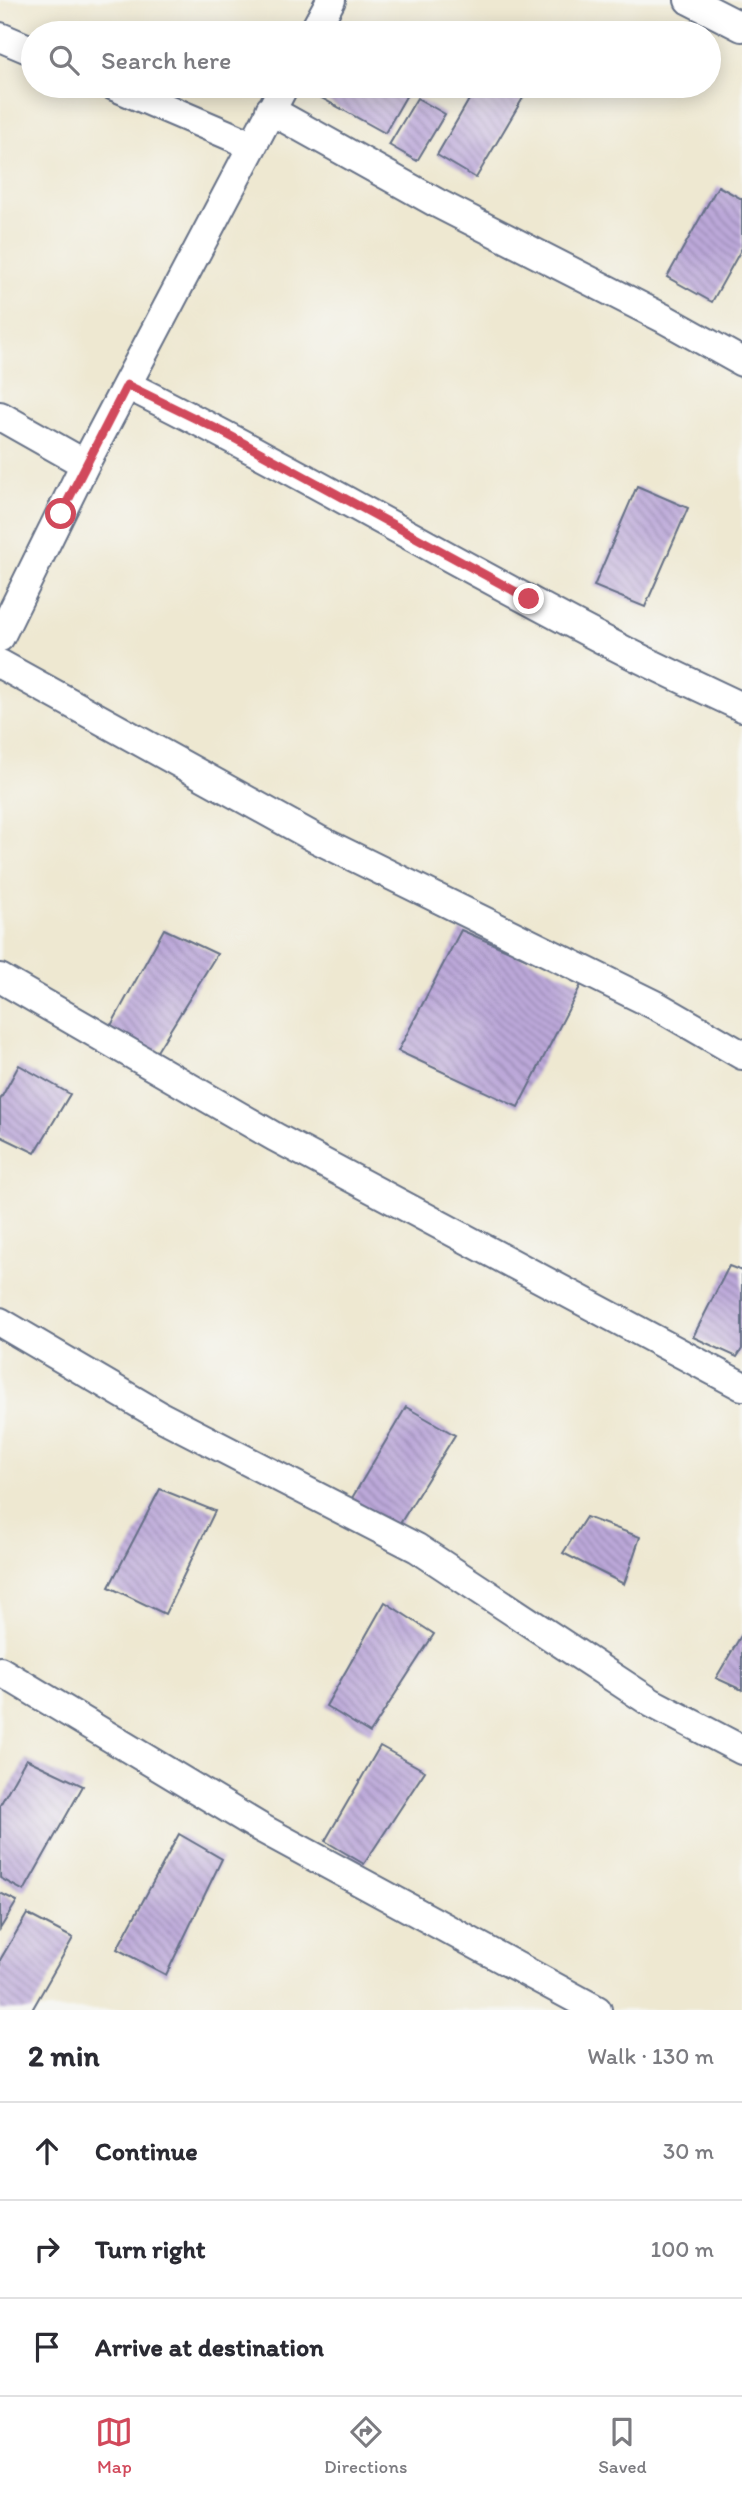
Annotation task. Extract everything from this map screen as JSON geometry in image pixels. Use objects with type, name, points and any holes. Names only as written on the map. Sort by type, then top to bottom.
[{"type":"street","points":[[320,21],[331,0]]},
{"type":"street","points":[[690,0],[742,27]]},
{"type":"street","points":[[0,37],[21,46]]},
{"type":"street","points":[[142,98],[252,145]]},
{"type":"street","points":[[0,637],[85,464],[277,98]]},
{"type":"street","points":[[270,110],[437,203],[663,318],[742,362]]},
{"type":"street","points":[[127,385],[223,432],[627,652],[742,707]]},
{"type":"street","points":[[0,416],[85,464]]},
{"type":"street","points":[[0,664],[317,839],[659,1007],[742,1055]]},
{"type":"street","points":[[0,978],[275,1138],[742,1386]]},
{"type":"street","points":[[0,1322],[162,1417],[417,1548],[652,1703],[742,1750]]},
{"type":"street","points":[[0,1671],[261,1828],[597,2010]]},
{"type":"building","points":[[322,98],[405,98],[385,133]]},
{"type":"building","points":[[417,98],[445,114],[417,161],[389,145]]},
{"type":"building","points":[[470,98],[523,98],[476,178],[437,155]]},
{"type":"building","points":[[718,186],[742,199],[742,248],[712,302],[667,277]]},
{"type":"building","points":[[637,486],[688,508],[645,607],[594,586]]},
{"type":"building","points":[[164,929],[217,954],[156,1053],[108,1031]]},
{"type":"building","points":[[461,930],[582,983],[518,1107],[398,1051]]},
{"type":"building","points":[[19,1065],[70,1094],[35,1153],[0,1136],[0,1100]]},
{"type":"building","points":[[729,1266],[742,1271],[742,1349],[737,1357],[693,1337]]},
{"type":"building","points":[[406,1407],[455,1435],[398,1527],[349,1503]]},
{"type":"building","points":[[160,1489],[215,1511],[165,1614],[109,1587]]},
{"type":"building","points":[[586,1517],[640,1537],[624,1584],[563,1553]]},
{"type":"building","points":[[385,1602],[434,1634],[370,1733],[326,1706]]},
{"type":"building","points":[[742,1634],[742,1690],[716,1678]]},
{"type":"building","points":[[380,1746],[425,1771],[364,1864],[325,1841]]},
{"type":"building","points":[[26,1759],[83,1786],[24,1891],[0,1878],[0,1805]]},
{"type":"building","points":[[179,1834],[222,1859],[166,1975],[117,1949]]},
{"type":"building","points":[[0,1893],[17,1901],[0,1929]]},
{"type":"building","points":[[27,1914],[73,1938],[32,2010],[0,2010],[0,1960]]},
{"type":"route","points":[[61,514],[127,385],[223,432],[529,599]]}]
